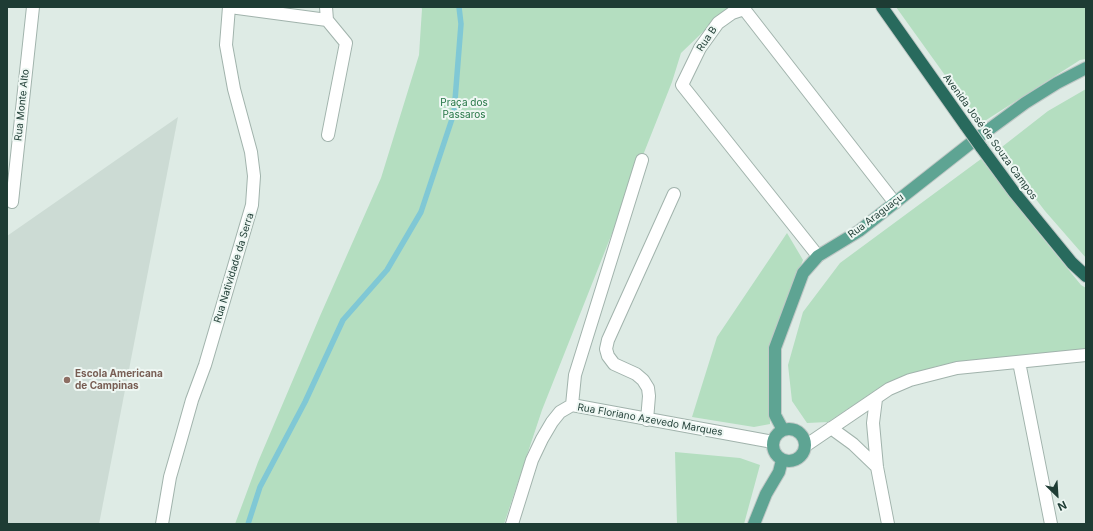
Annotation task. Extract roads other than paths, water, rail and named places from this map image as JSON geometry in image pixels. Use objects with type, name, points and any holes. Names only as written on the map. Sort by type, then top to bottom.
[{"type":"highway","name":"Avenida José de Souza Campos","points":[[882,7],[1014,192],[1072,263],[1086,276]]},
{"type":"main road","name":"Rua Araguaçu","points":[[783,430],[776,415],[775,348],[803,273],[818,256],[859,231],[976,139],[1025,103],[1057,82],[1086,68]]},
{"type":"main road","points":[[789,429],[799,432],[802,436],[805,446],[802,456],[798,459],[793,461],[782,460],[775,453],[773,442],[778,433],[783,430],[789,429]]},
{"type":"main road","points":[[754,524],[766,494],[779,472],[782,460]]},
{"type":"street","name":"Rua Monte Alto","points":[[12,202],[32,7]]},
{"type":"street","points":[[230,7],[327,20]]},
{"type":"street","name":"Rua Natividade da Serra","points":[[162,524],[170,478],[192,400],[205,365],[252,205],[254,176],[251,152],[234,89],[226,45],[230,7]]},
{"type":"street","points":[[326,7],[327,20],[346,43],[328,135]]},
{"type":"street","name":"Rua B","points":[[818,256],[682,85],[700,48],[718,23],[732,13],[744,9],[895,203]]},
{"type":"street","points":[[572,405],[575,376],[642,160]]},
{"type":"street","points":[[647,420],[649,396],[648,388],[643,380],[636,374],[614,364],[608,356],[606,349],[608,340],[674,194]]},
{"type":"street","points":[[805,446],[889,389],[910,380],[957,368],[1086,354]]},
{"type":"street","points":[[1019,362],[1051,524]]},
{"type":"street","points":[[876,399],[874,423],[877,467],[888,524]]},
{"type":"street","name":"Rua Floriano Azevedo Marques","points":[[512,524],[532,460],[552,422],[560,412],[572,405],[773,442]]},
{"type":"street","points":[[831,428],[853,444],[877,467]]},
{"type":"waterway","points":[[248,524],[260,487],[305,402],[343,320],[387,270],[421,212],[454,113],[461,24],[459,7]]},
{"type":"place","name":"Escola Americana de Campinas","points":[[67,380]]},
{"type":"park label","name":"Praça dos Passaros","points":[[464,108]]}]
